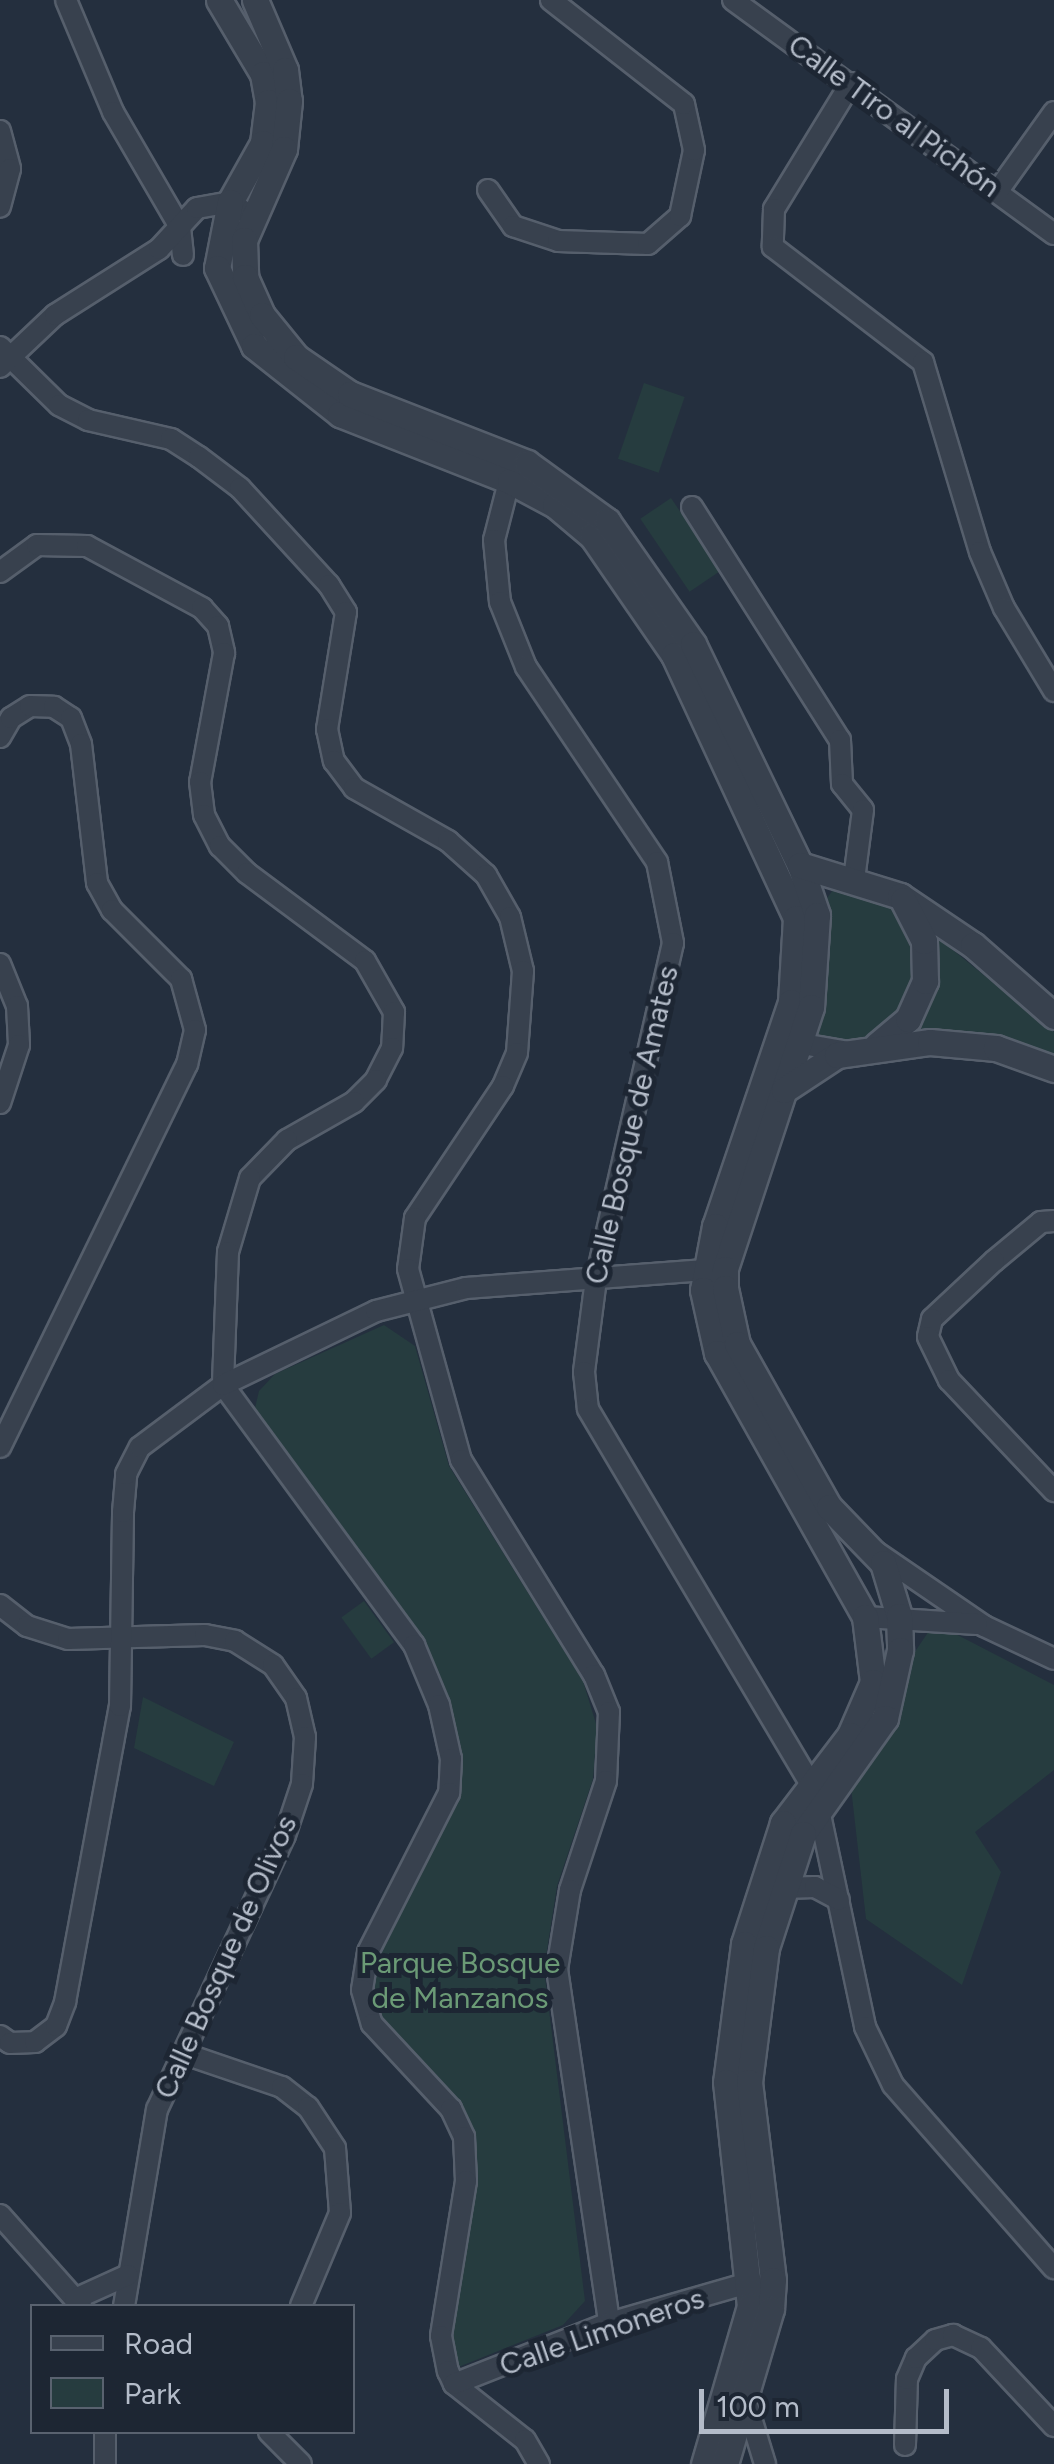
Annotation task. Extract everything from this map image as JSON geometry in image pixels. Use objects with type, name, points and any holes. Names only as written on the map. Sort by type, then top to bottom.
[{"type":"street","points":[[66,0],[113,112],[158,183],[180,227],[183,255]]},
{"type":"street","points":[[219,0],[263,74],[268,102],[258,156],[217,268],[254,346],[300,388],[361,424],[512,470],[582,526],[636,592],[674,654],[781,874],[796,918],[798,952],[780,1094],[714,1269],[737,1344],[830,1507],[876,1552],[984,1626],[1054,1659]]},
{"type":"street","points":[[255,0],[285,70],[290,117],[279,164],[241,209],[248,288],[272,332],[314,371],[370,404],[596,511],[652,579],[693,644],[800,864],[817,914],[820,952],[714,1269],[718,1352],[862,1610],[874,1663],[870,1696],[850,1734],[810,1781],[768,1860],[734,2010],[728,2134],[752,2282],[734,2370],[704,2464]]},
{"type":"street","points":[[488,190],[513,226],[558,241],[648,244],[680,216],[694,150],[684,104],[551,0]]},
{"type":"street","name":"Calle Tiro al Pichón","points":[[733,0],[1054,234]]},
{"type":"street","points":[[851,83],[774,209],[773,247],[924,362],[980,552],[1004,608],[1054,691]]},
{"type":"street","points":[[997,192],[1054,112]]},
{"type":"street","points":[[0,132],[10,169],[0,207]]},
{"type":"street","points":[[158,183],[196,208],[241,209]]},
{"type":"street","points":[[196,208],[180,227],[134,264],[55,314],[3,356],[59,405],[88,420],[171,439],[199,457],[240,488],[330,584],[346,612],[327,729],[334,761],[354,788],[448,841],[486,875],[510,916],[523,971],[517,1052],[502,1086],[415,1218],[407,1243],[415,1300],[461,1460],[594,1674],[608,1712],[606,1781],[570,1890],[557,1969],[610,2324]]},
{"type":"street","points":[[134,264],[183,255],[217,268],[243,262]]},
{"type":"street","name":"Calle Bosque de Amates","points":[[512,470],[494,540],[500,602],[526,668],[656,862],[673,943],[596,1279],[584,1372],[588,1409],[810,1781],[820,1808],[865,2027],[892,2085],[1054,2268]]},
{"type":"street","points":[[692,507],[840,740],[842,784],[863,810],[854,878]]},
{"type":"street","points":[[0,572],[36,545],[87,546],[202,608],[218,626],[224,652],[200,782],[204,815],[220,846],[246,872],[364,961],[394,1012],[392,1048],[376,1080],[354,1102],[287,1140],[250,1178],[228,1252],[223,1385],[414,1646],[445,1726],[448,1793],[362,1977],[372,2024],[451,2109],[464,2137],[466,2182],[441,2336],[454,2384],[525,2440],[539,2464]]},
{"type":"street","points":[[0,737],[11,718],[30,706],[54,707],[72,718],[82,744],[97,883],[112,910],[181,978],[195,1030],[188,1064],[0,1447]]},
{"type":"street","points":[[800,864],[854,878],[900,896],[972,944],[1054,1016]]},
{"type":"street","points":[[780,1094],[814,1064],[861,1050],[908,1019],[926,981],[924,941],[900,896]]},
{"type":"street","points":[[0,964],[17,1006],[18,1044],[0,1103]]},
{"type":"street","points":[[788,1041],[861,1050],[976,1044],[1054,1069]]},
{"type":"street","points":[[1054,1221],[1041,1222],[994,1261],[932,1319],[928,1338],[949,1380],[1054,1491]]},
{"type":"street","points":[[0,2036],[10,2043],[35,2042],[56,2026],[65,2002],[120,1706],[126,1474],[140,1446],[162,1426],[223,1385],[376,1311],[466,1288],[714,1269]]},
{"type":"street","points":[[725,2464],[747,2404],[774,2280],[749,2082],[766,1948],[783,1888],[820,1808],[885,1718],[898,1668],[899,1616],[892,1587],[876,1552]]},
{"type":"street","points":[[862,1610],[892,1587],[938,1594]]},
{"type":"street","name":"Calle Bosque de Olivos","points":[[0,1605],[27,1626],[68,1639],[235,1640],[274,1665],[296,1698],[305,1736],[302,1784],[286,1836],[150,2133],[124,2304]]},
{"type":"street","points":[[862,1610],[984,1626]]},
{"type":"street","points":[[783,1888],[815,1887],[839,1900]]},
{"type":"street","points":[[185,2054],[282,2088],[308,2107],[335,2148],[340,2213],[303,2304]]},
{"type":"street","points":[[0,2215],[78,2303],[128,2276]]},
{"type":"street","name":"Calle Limoneros","points":[[454,2384],[610,2324],[752,2282]]},
{"type":"street","points":[[906,2445],[907,2379],[916,2358],[936,2340],[953,2335],[981,2348],[1054,2426]]},
{"type":"street","points":[[747,2404],[765,2464]]},
{"type":"street","points":[[104,2434],[105,2464]]},
{"type":"street","points":[[271,2434],[301,2464]]},
{"type":"green space","points":[[644,383],[685,397],[659,473],[618,459]]},
{"type":"green space","points":[[671,498],[720,571],[690,592],[640,519]]},
{"type":"green space","points":[[836,886],[892,901],[910,932],[917,967],[907,1003],[867,1039],[852,1044],[808,1037],[826,972],[824,902]]},
{"type":"green space","points":[[927,929],[1054,1032],[1054,1060],[907,1036]]},
{"type":"green space","name":"Parque Bosque de Manzanos","points":[[384,1325],[415,1346],[449,1466],[583,1681],[597,1727],[593,1779],[557,1886],[544,1969],[585,2301],[563,2325],[456,2368],[450,2337],[475,2183],[472,2135],[458,2104],[379,2019],[371,1989],[376,1956],[457,1795],[454,1724],[422,1641],[255,1408],[259,1391],[275,1374]]},
{"type":"green space","points":[[364,1601],[394,1642],[371,1659],[341,1617]]},
{"type":"green space","points":[[946,1629],[1054,1685],[1054,1770],[975,1832],[1001,1872],[962,1985],[866,1919],[850,1779],[914,1653],[929,1631]]},
{"type":"green space","points":[[143,1697],[234,1742],[214,1786],[134,1748]]}]
